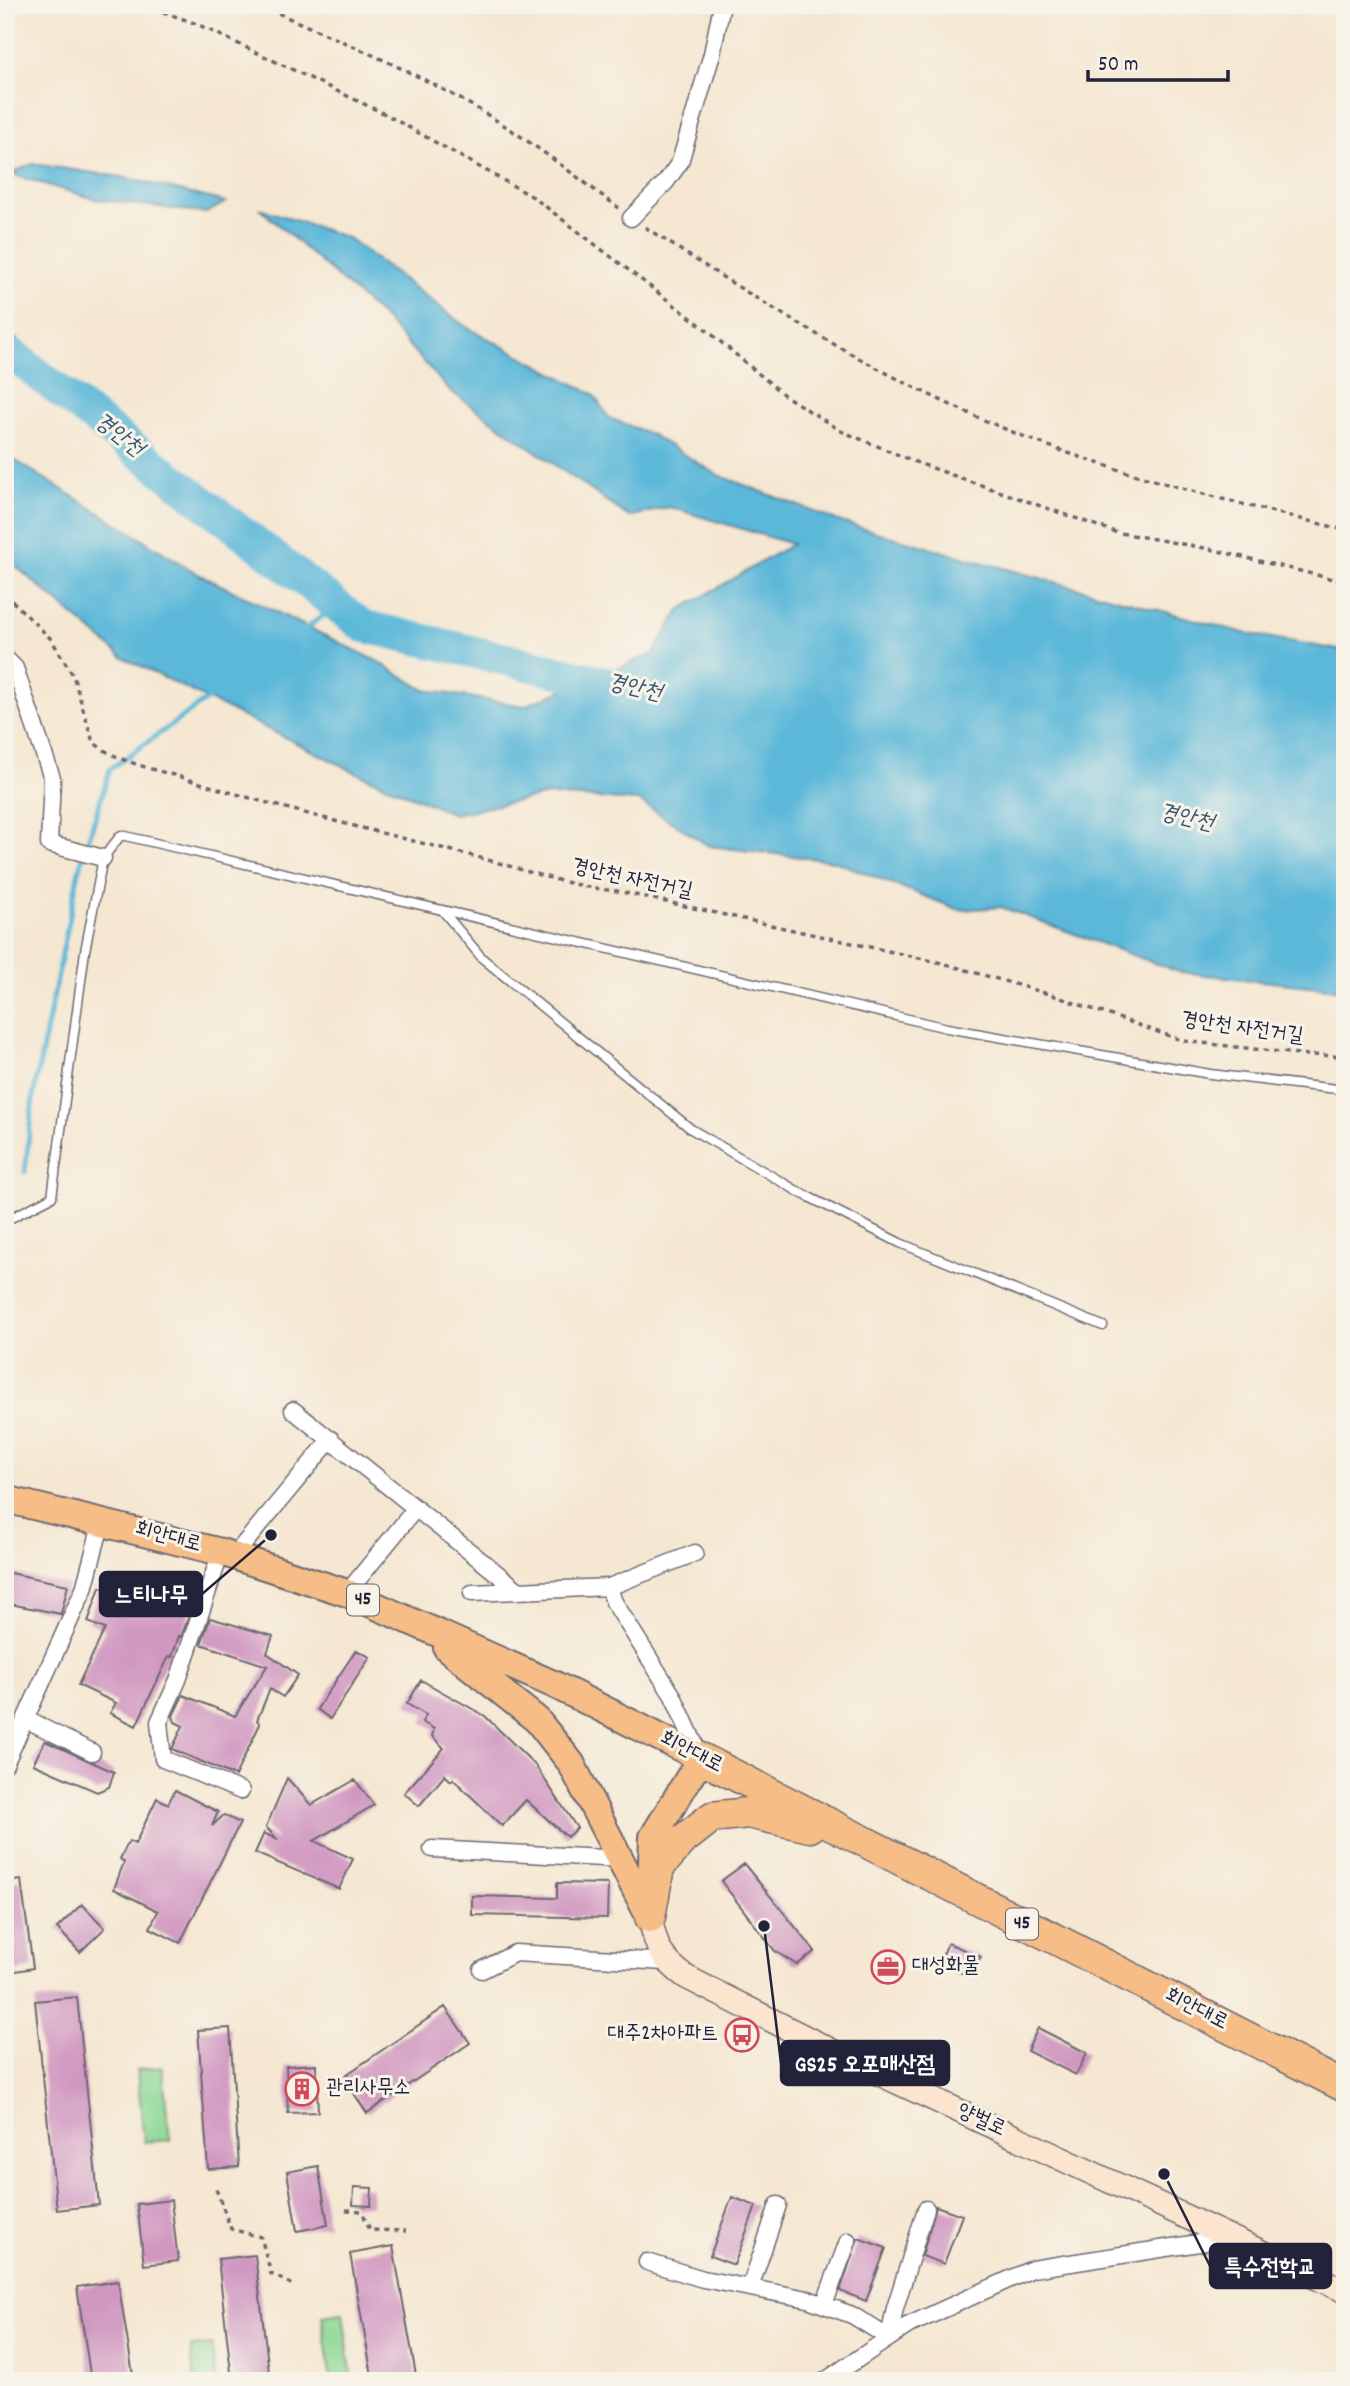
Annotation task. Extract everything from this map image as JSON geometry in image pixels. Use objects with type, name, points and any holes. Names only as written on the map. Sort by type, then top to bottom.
[{"type":"highway","name":"회안대로","points":[[701,1758],[1345,2087]]},
{"type":"highway","points":[[650,1917],[659,1867],[684,1839],[712,1817],[748,1812],[853,1838]]},
{"type":"main road","name":"회안대로","points":[[5,1499],[103,1521],[227,1554],[347,1593],[553,1684],[701,1758]]},
{"type":"main road","points":[[418,1625],[537,1720],[571,1763],[650,1917]]},
{"type":"main road","points":[[650,1917],[653,1837],[701,1758]]},
{"type":"street","points":[[631,218],[666,182],[680,162],[712,54],[722,5]]},
{"type":"street","points":[[5,658],[15,668],[52,778],[50,844],[100,857]]},
{"type":"street","points":[[293,1410],[519,1591]]},
{"type":"street","points":[[241,1791],[163,1759],[159,1721],[178,1680],[227,1554],[331,1439]]},
{"type":"street","points":[[347,1593],[416,1508]]},
{"type":"street","points":[[5,1764],[84,1589],[103,1521]]},
{"type":"street","points":[[472,1593],[608,1587],[695,1553]]},
{"type":"street","points":[[608,1587],[614,1602],[673,1696],[701,1758]]},
{"type":"street","points":[[27,1720],[92,1752]]},
{"type":"street","points":[[432,1849],[621,1859]]},
{"type":"street","points":[[650,1917],[655,1943],[665,1962]]},
{"type":"street","points":[[482,1970],[515,1953],[665,1962]]},
{"type":"street","name":"양벌로","points":[[665,1962],[686,1977],[852,2061],[1345,2291]]},
{"type":"street","points":[[751,2286],[778,2205]]},
{"type":"street","points":[[889,2338],[895,2308],[926,2209]]},
{"type":"street","points":[[825,2381],[907,2326],[1032,2269],[1231,2238]]},
{"type":"street","points":[[824,2305],[848,2241]]},
{"type":"street","points":[[647,2262],[703,2279],[751,2286],[824,2305],[852,2315],[889,2338]]},
{"type":"lane","points":[[5,1221],[52,1197],[100,857],[121,835],[947,1028],[1210,1074],[1345,1090]]},
{"type":"lane","points":[[442,910],[482,958],[691,1129],[799,1192],[900,1243],[1103,1326]]},
{"type":"path","points":[[144,5],[197,24],[385,114],[533,197],[703,327],[784,395],[841,431],[918,463],[1115,532],[1210,549],[1345,582]]},
{"type":"path","points":[[260,5],[392,63],[505,125],[631,218],[823,338],[900,380],[1025,437],[1117,468],[1345,530]]},
{"type":"path","name":"경안천 자전거길","points":[[5,594],[51,639],[73,675],[86,727],[93,741],[101,749],[149,768],[240,796],[532,871],[583,889],[617,891],[942,963],[1052,995],[1184,1041],[1307,1055],[1345,1056]]},
{"type":"path","points":[[216,2189],[231,2229],[261,2237],[271,2274],[295,2286]]},
{"type":"path","points":[[346,2210],[362,2211],[370,2230],[406,2231]]},
{"type":"green space","points":[[162,2067],[170,2140],[144,2142],[137,2070]]},
{"type":"green space","points":[[343,2313],[352,2381],[331,2381],[322,2316]]},
{"type":"green space","points":[[212,2345],[216,2381],[194,2381],[191,2347]]},
{"type":"water","points":[[32,164],[122,177],[226,202],[206,213],[95,199],[10,174]]},
{"type":"water","points":[[259,208],[348,238],[466,327],[593,394],[609,418],[650,434],[718,475],[841,522],[955,555],[1244,633],[1345,651],[1345,990],[1179,972],[1001,907],[960,910],[834,861],[709,846],[639,801],[547,795],[454,814],[357,773],[122,657],[5,557],[5,454],[198,574],[375,660],[425,690],[524,706],[653,654],[680,610],[792,544],[669,507],[629,517],[449,390],[383,317]]},
{"type":"building","points":[[5,1572],[68,1585],[61,1614],[5,1603]]},
{"type":"building","points":[[100,1587],[190,1613],[172,1657],[169,1656],[136,1726],[110,1713],[116,1703],[78,1685],[105,1629],[88,1622]]},
{"type":"building","points":[[210,1618],[273,1636],[267,1653],[298,1675],[283,1697],[270,1689],[257,1720],[260,1724],[235,1776],[172,1749],[183,1726],[175,1722],[173,1716],[183,1695],[235,1716],[267,1666],[201,1644]]},
{"type":"building","points":[[356,1650],[370,1657],[330,1719],[317,1709]]},
{"type":"building","points":[[421,1680],[485,1716],[535,1765],[577,1828],[567,1837],[526,1800],[502,1826],[453,1779],[451,1781],[445,1775],[419,1806],[404,1793],[444,1748],[432,1736],[434,1729],[422,1722],[426,1715],[407,1704]]},
{"type":"building","points":[[45,1741],[114,1772],[109,1787],[97,1792],[33,1764]]},
{"type":"building","points":[[287,1778],[311,1805],[355,1780],[374,1805],[314,1841],[353,1859],[339,1889],[255,1853],[264,1833],[278,1840],[266,1827]]},
{"type":"building","points":[[175,1790],[218,1812],[212,1826],[224,1815],[240,1823],[180,1943],[150,1928],[158,1911],[114,1889],[124,1862],[120,1859],[129,1841],[135,1844],[157,1798],[168,1804]]},
{"type":"building","points":[[744,1864],[815,1951],[797,1965],[775,1951],[721,1881]]},
{"type":"building","points":[[21,1880],[33,1968],[5,1973],[5,1882]]},
{"type":"building","points":[[557,1883],[608,1884],[607,1918],[472,1915],[472,1896],[557,1898]]},
{"type":"building","points":[[82,1904],[105,1928],[80,1952],[57,1928]]},
{"type":"building","points":[[948,1943],[981,1957],[971,1977],[939,1963]]},
{"type":"building","points":[[77,1997],[99,2205],[57,2210],[35,2001]]},
{"type":"building","points":[[445,2007],[470,2043],[367,2113],[343,2077]]},
{"type":"building","points":[[230,2028],[239,2167],[208,2169],[198,2030]]},
{"type":"building","points":[[1038,2028],[1087,2053],[1076,2075],[1027,2051]]},
{"type":"building","name":"관리사무소","points":[[316,2064],[318,2112],[288,2113],[286,2066]]},
{"type":"building","points":[[318,2166],[328,2225],[297,2231],[287,2172]]},
{"type":"building","points":[[354,2187],[372,2188],[371,2206],[353,2205]]},
{"type":"building","points":[[732,2197],[756,2206],[734,2265],[710,2256]]},
{"type":"building","points":[[171,2200],[178,2261],[144,2265],[137,2204]]},
{"type":"building","points":[[936,2206],[962,2215],[944,2264],[922,2256]]},
{"type":"building","points":[[858,2238],[886,2248],[866,2301],[840,2291]]},
{"type":"building","points":[[393,2246],[417,2381],[373,2381],[350,2254]]},
{"type":"building","points":[[255,2255],[270,2381],[232,2381],[218,2259]]},
{"type":"building","points":[[118,2281],[134,2381],[91,2381],[77,2287]]},
{"type":"waterway","name":"경안천","points":[[5,349],[363,626],[636,690]]},
{"type":"waterway","points":[[303,630],[336,607]]},
{"type":"waterway","points":[[25,1172],[33,1097],[79,870],[110,769],[213,695]]},
{"type":"place","name":"느티나무","points":[[271,1535]]},
{"type":"place","name":"GS25 오포매산점","points":[[764,1926]]},
{"type":"place","name":"대성화물","points":[[888,1967]]},
{"type":"place","name":"대주2차아파트","points":[[742,2035]]},
{"type":"place","name":"관리사무소","points":[[302,2089]]},
{"type":"place","name":"특수전학교","points":[[1164,2174]]}]
